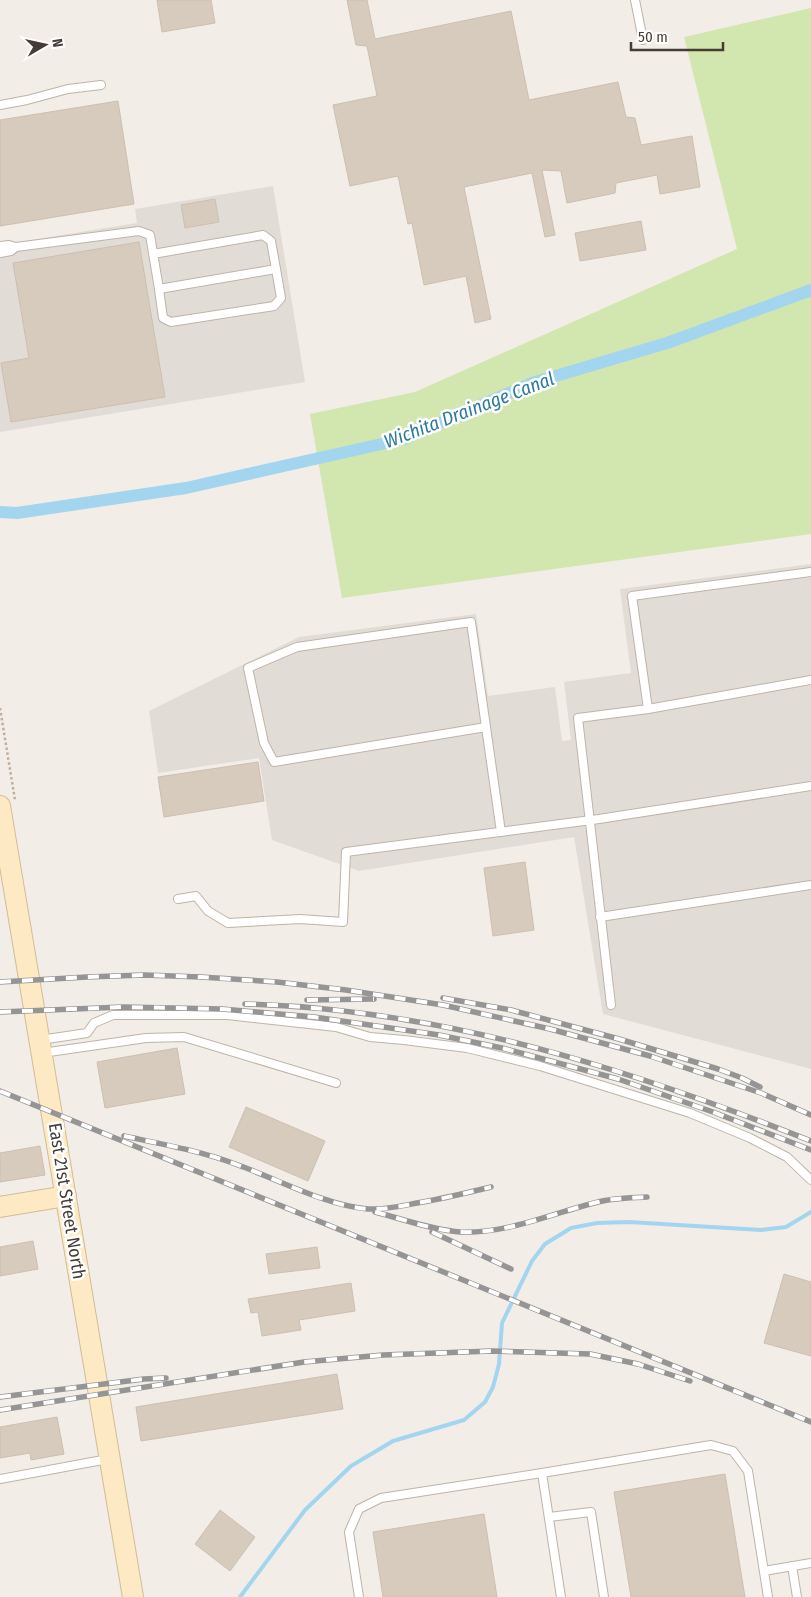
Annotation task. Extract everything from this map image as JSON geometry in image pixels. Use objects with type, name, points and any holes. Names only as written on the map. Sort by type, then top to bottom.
[{"type":"main road","name":"East 21st Street North","points":[[0,806],[133,1597]]},
{"type":"main road","points":[[0,1207],[66,1196]]},
{"type":"lane","points":[[635,0],[643,40]]},
{"type":"lane","points":[[0,105],[68,89],[101,85]]},
{"type":"lane","points":[[0,246],[9,245],[16,247],[139,230],[150,235],[164,318],[171,322],[274,306],[281,298],[271,241],[263,235],[154,254]]},
{"type":"lane","points":[[0,252],[11,251],[16,247]]},
{"type":"lane","points":[[160,289],[276,269]]},
{"type":"lane","points":[[648,709],[632,596],[811,572]]},
{"type":"lane","points":[[486,727],[274,762],[264,743],[248,668],[297,647],[471,622],[486,727],[501,832]]},
{"type":"lane","points":[[611,1005],[578,718],[648,709],[811,680]]},
{"type":"lane","points":[[178,899],[196,896],[208,911],[228,923],[300,919],[343,922],[346,852],[589,821],[811,786]]},
{"type":"lane","points":[[600,917],[811,885]]},
{"type":"lane","points":[[41,1047],[87,1033],[94,1023],[113,1015],[227,1015],[336,1027],[370,1037],[467,1048],[540,1066],[690,1114],[750,1138],[787,1157],[811,1180]]},
{"type":"lane","points":[[41,1047],[146,1038],[184,1037],[336,1084]]},
{"type":"lane","points":[[359,1597],[349,1532],[359,1509],[381,1498],[710,1444],[733,1451],[748,1471],[768,1597]]},
{"type":"lane","points":[[0,1479],[110,1459]]},
{"type":"lane","points":[[542,1473],[561,1597]]},
{"type":"lane","points":[[549,1517],[591,1512],[604,1597]]},
{"type":"lane","points":[[764,1571],[811,1563]]},
{"type":"lane","points":[[792,1566],[797,1597]]},
{"type":"shaded area","points":[[273,186],[305,382],[0,432],[0,245],[137,223],[135,209]]},
{"type":"shaded area","points":[[811,564],[811,1069],[603,1014],[574,837],[359,871],[272,840],[259,758],[158,773],[149,711],[299,637],[476,614],[488,696],[555,687],[562,741],[571,740],[564,682],[631,673],[620,589]]},
{"type":"green space","points":[[811,8],[811,534],[342,598],[310,414],[415,392],[737,249],[684,37]]},
{"type":"building","points":[[157,0],[211,0],[215,23],[162,32]]},
{"type":"building","points":[[347,0],[367,0],[375,39],[511,11],[529,100],[618,82],[626,117],[635,118],[641,145],[692,136],[700,187],[660,194],[657,175],[616,183],[615,193],[567,203],[561,171],[542,170],[555,235],[545,237],[532,173],[464,187],[491,319],[475,323],[466,276],[424,285],[412,223],[408,224],[398,176],[350,186],[333,105],[377,96],[367,46],[356,45]]},
{"type":"building","points":[[118,101],[134,204],[0,226],[0,120]]},
{"type":"building","points":[[215,199],[219,222],[185,228],[181,205]]},
{"type":"building","points":[[641,221],[646,250],[580,261],[575,233]]},
{"type":"building","points":[[139,242],[165,397],[11,422],[1,363],[29,358],[13,263]]},
{"type":"building","points":[[258,762],[264,801],[164,817],[158,777]]},
{"type":"building","points":[[525,862],[534,930],[493,936],[484,868]]},
{"type":"building","points":[[177,1048],[185,1094],[105,1108],[97,1062]]},
{"type":"building","points":[[246,1107],[325,1141],[308,1181],[229,1147]]},
{"type":"building","points":[[40,1146],[45,1175],[0,1182],[0,1153]]},
{"type":"building","points":[[33,1241],[38,1269],[0,1276],[0,1247]]},
{"type":"building","points":[[317,1247],[320,1268],[269,1274],[266,1254]]},
{"type":"building","points":[[784,1274],[811,1282],[811,1356],[764,1343]]},
{"type":"building","points":[[351,1283],[355,1311],[299,1320],[301,1330],[262,1336],[258,1312],[251,1313],[248,1299]]},
{"type":"building","points":[[337,1374],[343,1409],[141,1441],[136,1407]]},
{"type":"building","points":[[57,1417],[64,1454],[31,1460],[30,1453],[0,1458],[0,1427]]},
{"type":"building","points":[[725,1474],[745,1597],[631,1597],[614,1492]]},
{"type":"building","points":[[220,1510],[255,1537],[230,1571],[195,1544]]},
{"type":"building","points":[[484,1514],[497,1597],[383,1597],[373,1532]]},
{"type":"waterway","name":"Wichita Drainage Canal","points":[[0,512],[17,513],[186,488],[404,439],[532,383],[667,343],[811,290]]},
{"type":"waterway","points":[[240,1597],[305,1510],[351,1466],[393,1441],[464,1420],[485,1402],[493,1387],[499,1364],[502,1323],[532,1261],[545,1244],[571,1228],[597,1223],[629,1222],[761,1230],[786,1227],[811,1212]]},
{"type":"railway","points":[[0,982],[144,975],[201,977],[277,982],[346,990],[443,1005],[550,1029],[650,1056],[761,1093],[811,1115]]},
{"type":"railway","points":[[443,998],[511,1010],[619,1039],[718,1069],[760,1087]]},
{"type":"railway","points":[[307,1000],[374,999]]},
{"type":"railway","points":[[245,1004],[319,1008],[391,1017],[534,1047],[674,1090],[811,1141]]},
{"type":"railway","points":[[0,1012],[123,1007],[222,1009],[314,1017],[439,1035],[502,1048],[618,1079],[713,1112],[811,1150]]},
{"type":"railway","points":[[0,1091],[811,1422]]},
{"type":"railway","points":[[124,1136],[181,1148],[224,1160],[302,1191],[352,1207],[368,1209],[392,1207],[445,1198],[491,1187]]},
{"type":"railway","points":[[375,1212],[439,1229],[478,1232],[530,1222],[604,1201],[647,1197]]},
{"type":"railway","points":[[432,1232],[511,1269]]},
{"type":"railway","points":[[0,1410],[304,1362],[383,1355],[492,1351],[590,1354],[638,1364],[690,1381]]},
{"type":"railway","points":[[0,1397],[144,1379],[166,1378]]}]
